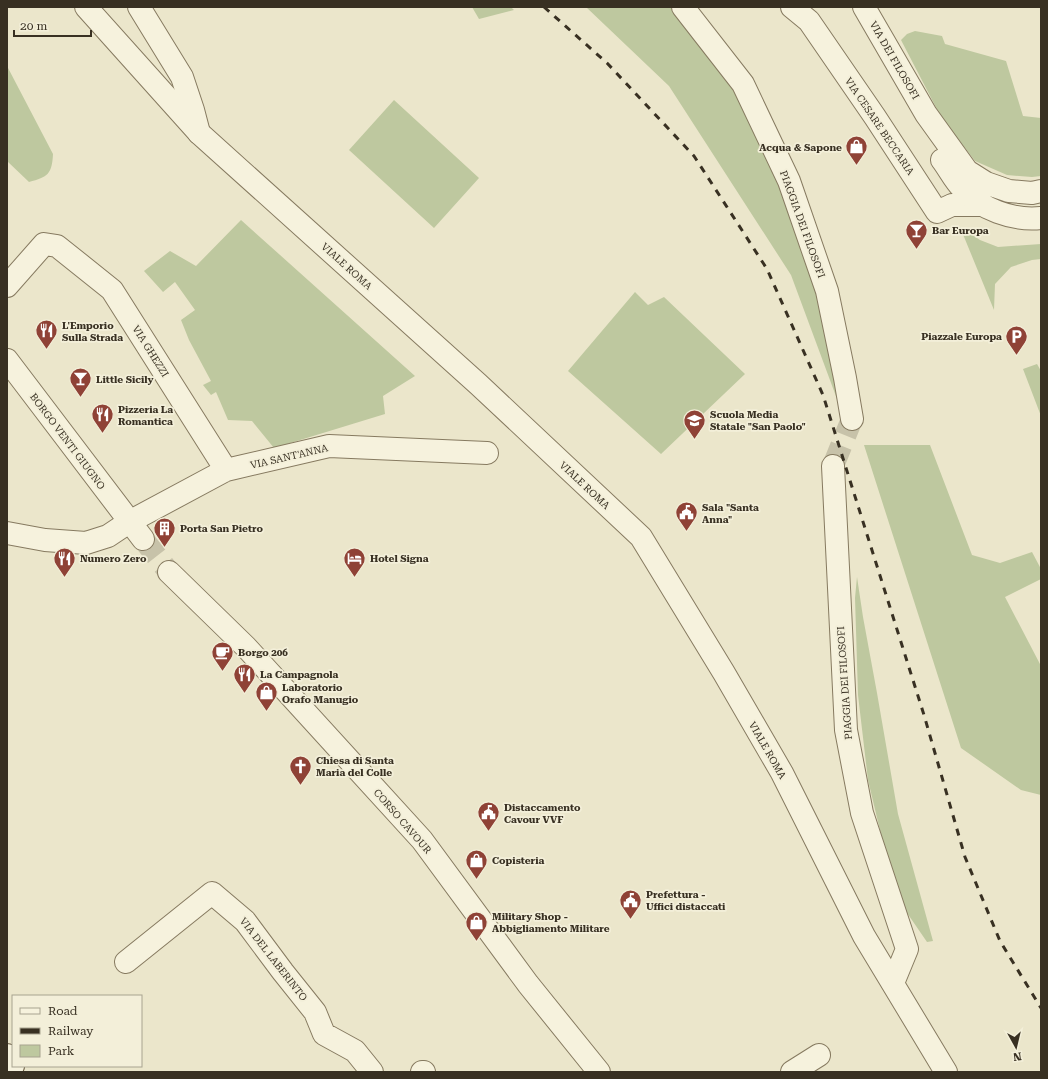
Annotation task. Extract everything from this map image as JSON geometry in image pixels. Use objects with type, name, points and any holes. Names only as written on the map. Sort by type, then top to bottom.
[{"type":"street","name":"VIALE ROMA","points":[[86,7],[199,133],[478,384],[641,538],[724,674],[782,773],[864,936],[946,1072]]},
{"type":"street","points":[[139,7],[182,77],[194,110],[199,133]]},
{"type":"street","name":"PIAGGIA DEI FILOSOFI","points":[[683,7],[743,84],[789,181],[827,291],[852,419]]},
{"type":"street","name":"VIA CESARE BECCARIA","points":[[792,7],[809,21],[875,117],[937,212],[952,205],[981,205]]},
{"type":"street","name":"VIA DEI FILOSOFI","points":[[864,7],[926,114],[967,171],[986,183],[1009,191],[1041,191]]},
{"type":"street","name":"VIA DEI FILOSOFI","points":[[926,114],[940,157],[962,188],[981,205],[1000,213],[1017,217],[1041,218]]},
{"type":"street","name":"VIA GHEZZI","points":[[7,286],[44,244],[57,246],[112,290],[226,470]]},
{"type":"street","name":"BORGO VENTI GIUGNO","points":[[7,360],[129,522]]},
{"type":"street","name":"VIA SANT'ANNA","points":[[7,533],[45,540],[86,543],[108,536],[129,522],[226,470],[329,446],[487,453]]},
{"type":"street","name":"PIAGGIA DEI FILOSOFI","points":[[833,466],[846,730],[862,813],[908,949],[892,983]]},
{"type":"street","points":[[129,522],[143,539]]},
{"type":"street","name":"CORSO CAVOUR","points":[[169,572],[246,647],[422,840],[528,984],[599,1072]]},
{"type":"street","name":"VIA DEL LABERINTO","points":[[126,962],[212,893],[245,921],[283,972],[316,1012],[324,1034],[355,1051],[372,1072]]},
{"type":"street","points":[[7,1055],[12,1064]]},
{"type":"street","points":[[792,1072],[819,1055]]},
{"type":"green space","points":[[472,7],[511,7],[514,10],[479,19]]},
{"type":"green space","points":[[586,7],[671,7],[729,80],[787,201],[823,315],[837,399],[791,275],[669,86]]},
{"type":"green space","points":[[915,31],[942,36],[945,44],[1006,61],[1023,116],[1041,118],[1041,176],[1032,177],[1007,175],[975,161],[941,117],[901,40],[907,34]]},
{"type":"green space","points":[[7,66],[53,154],[52,166],[48,174],[29,182],[7,161]]},
{"type":"green space","points":[[394,100],[479,178],[434,228],[349,150]]},
{"type":"green space","points":[[241,220],[415,376],[383,396],[385,414],[274,448],[252,421],[228,420],[216,392],[211,395],[203,385],[211,381],[189,340],[181,320],[195,310],[175,282],[163,292],[144,271],[170,251],[196,266]]},
{"type":"green space","points":[[960,227],[980,240],[998,247],[1041,244],[1041,259],[1032,260],[1011,267],[995,284],[994,310]]},
{"type":"green space","points":[[635,292],[648,305],[664,297],[745,374],[661,454],[568,371]]},
{"type":"green space","points":[[1037,364],[1041,371],[1041,416],[1023,369]]},
{"type":"green space","points":[[864,445],[930,445],[972,555],[1000,563],[1032,552],[1041,569],[1041,579],[1005,597],[1041,666],[1041,795],[1021,790],[961,748]]},
{"type":"green space","points":[[857,577],[898,814],[933,941],[927,942],[903,907],[884,847],[868,780],[858,695],[855,598]]},
{"type":"tunnel","points":[[833,466],[852,419]]},
{"type":"tunnel","points":[[143,539],[169,572]]},
{"type":"railway","points":[[544,7],[607,63],[694,156],[767,269],[823,395],[924,715],[965,857],[1000,941],[1041,1008]]},
{"type":"place","name":"Acqua & Sapone","points":[[857,166]]},
{"type":"place","name":"Bar Europa","points":[[916,250]]},
{"type":"place","name":"L'Emporio Sulla Strada","points":[[46,350]]},
{"type":"place","name":"Piazzale Europa","points":[[1017,356]]},
{"type":"place","name":"Little Sicily","points":[[80,398]]},
{"type":"place","name":"Pizzeria La Romantica","points":[[103,434]]},
{"type":"place","name":"Scuola Media Statale \"San Paolo\"","points":[[694,440]]},
{"type":"place","name":"Sala \"Santa Anna\"","points":[[686,532]]},
{"type":"place","name":"Porta San Pietro","points":[[164,548]]},
{"type":"place","name":"Numero Zero","points":[[64,578]]},
{"type":"place","name":"Hotel Signa","points":[[354,578]]},
{"type":"place","name":"Borgo 206","points":[[222,672]]},
{"type":"place","name":"La Campagnola","points":[[245,694]]},
{"type":"place","name":"Laboratorio Orafo Manugio","points":[[267,712]]},
{"type":"place","name":"Chiesa di Santa Maria del Colle","points":[[300,786]]},
{"type":"place","name":"Distaccamento Cavour VVF","points":[[489,832]]},
{"type":"place","name":"Copisteria","points":[[477,880]]},
{"type":"place","name":"Prefettura - Uffici distaccati","points":[[630,920]]},
{"type":"place","name":"Military Shop - Abbigliamento Militare","points":[[477,942]]}]
